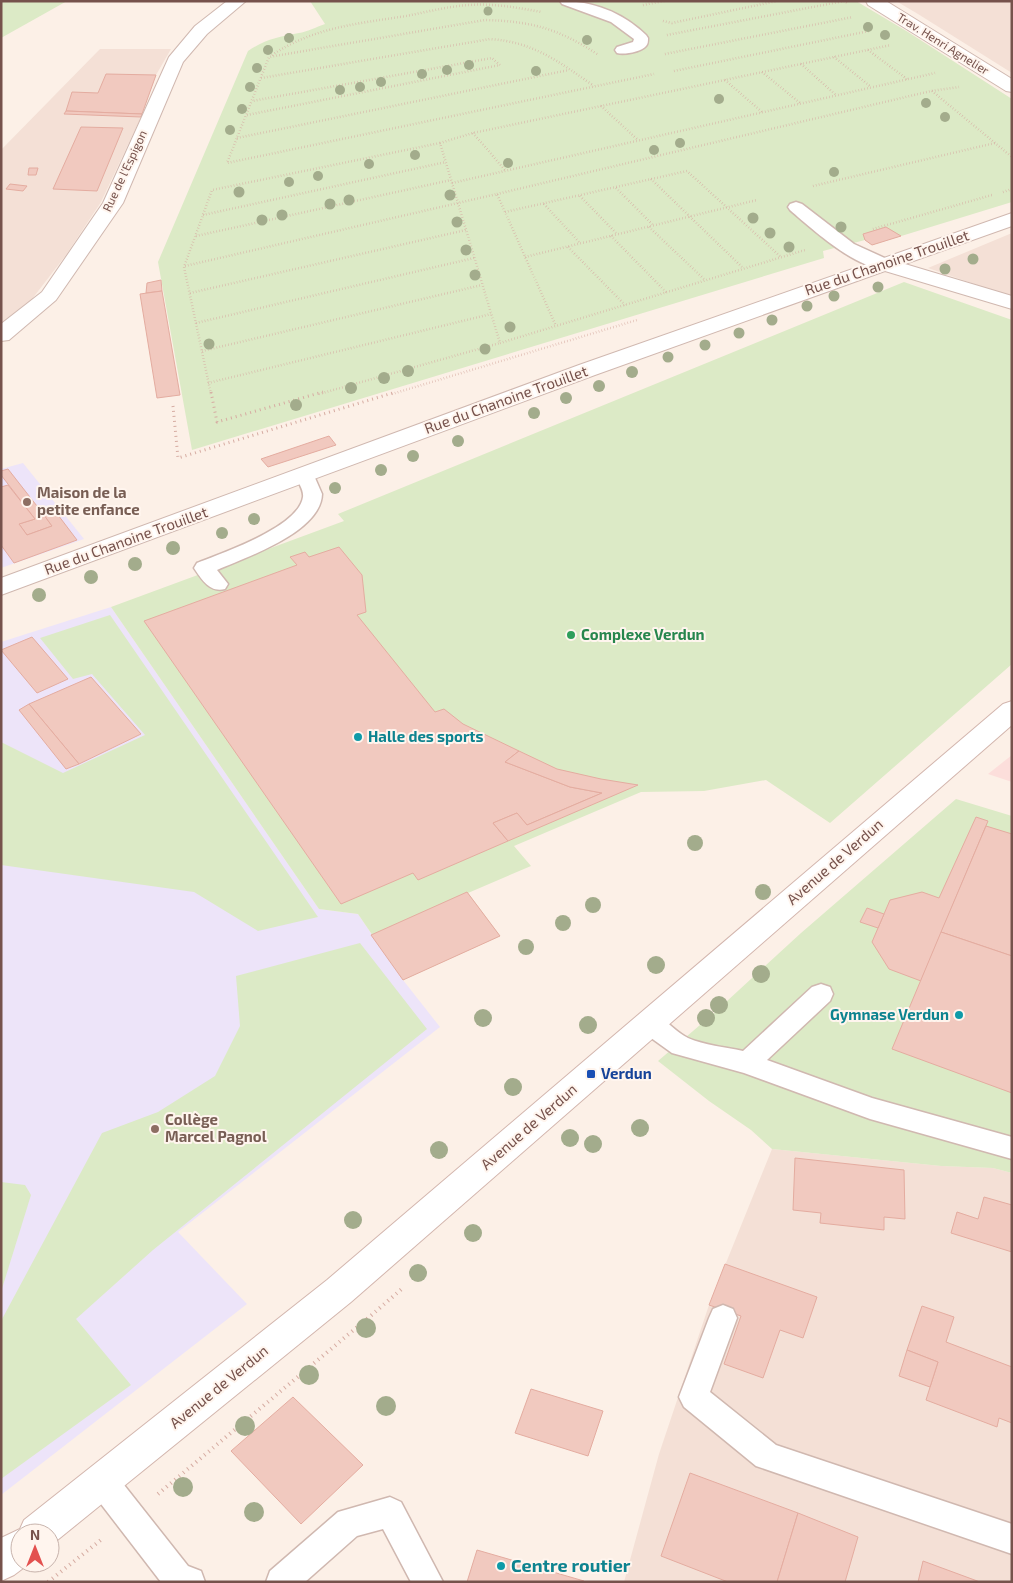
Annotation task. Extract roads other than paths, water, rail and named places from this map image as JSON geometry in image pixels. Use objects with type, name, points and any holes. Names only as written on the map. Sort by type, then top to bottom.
[{"type":"street","name":"Rue de l'Espigon","points":[[1,335],[49,296],[113,203],[175,61],[201,30],[238,1]]},
{"type":"street","name":"Trav. Henri Agnelier","points":[[874,1],[1012,87]]},
{"type":"street","name":"Rue du Chanoine Trouillet","points":[[1,587],[883,264],[1012,219]]},
{"type":"street","points":[[883,264],[1012,304]]},
{"type":"street","name":"Avenue de Verdun","points":[[50,1523],[339,1291],[1012,710]]},
{"type":"lane","points":[[567,1],[616,18],[630,27],[640,41],[622,50]]},
{"type":"lane","points":[[796,207],[836,240],[869,260],[883,264]]},
{"type":"lane","points":[[218,584],[204,568],[286,531],[309,512],[313,496],[305,475]]},
{"type":"lane","points":[[747,1063],[821,994]]},
{"type":"lane","points":[[650,1023],[680,1046],[747,1063],[870,1108],[1012,1148]]},
{"type":"lane","points":[[723,1318],[694,1397],[767,1456],[1012,1539]]},
{"type":"lane","points":[[102,1481],[181,1580]]},
{"type":"lane","points":[[281,1582],[349,1523],[390,1512],[428,1582]]},
{"type":"place","name":"Maison de la petite enfance","points":[[27,502]]},
{"type":"place","name":"Complexe Verdun","points":[[571,635]]},
{"type":"place","name":"Halle des sports","points":[[358,737]]},
{"type":"place","name":"Gymnase Verdun","points":[[959,1015]]},
{"type":"place","name":"Verdun","points":[[591,1074]]},
{"type":"place","name":"Collège Marcel Pagnol","points":[[155,1129]]},
{"type":"place","name":"Centre routier","points":[[501,1566]]}]
